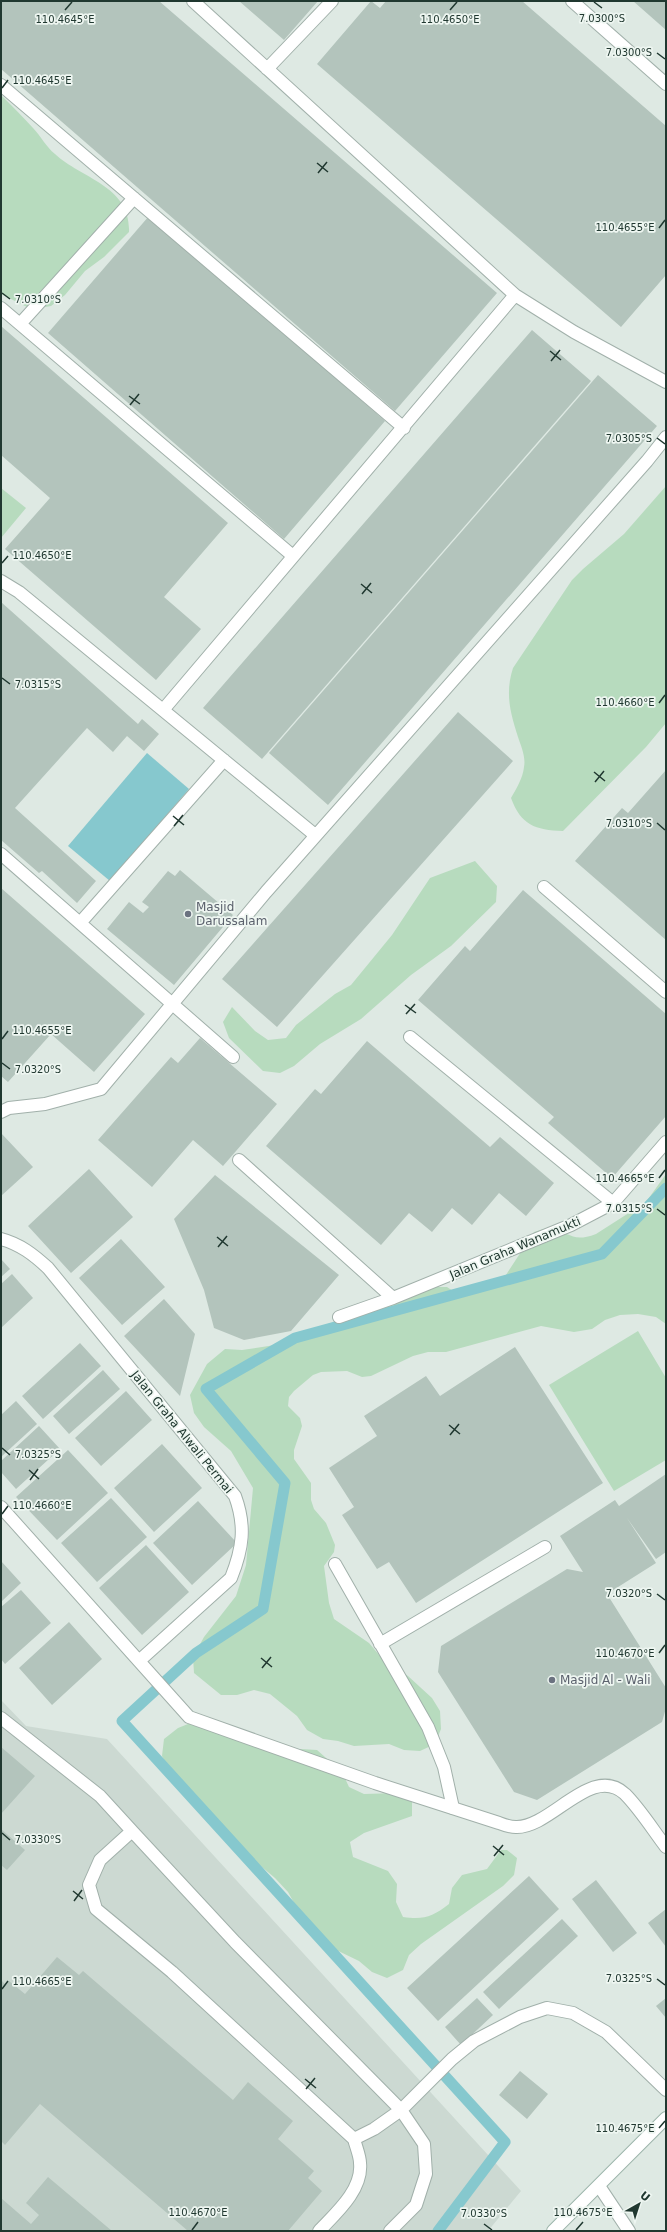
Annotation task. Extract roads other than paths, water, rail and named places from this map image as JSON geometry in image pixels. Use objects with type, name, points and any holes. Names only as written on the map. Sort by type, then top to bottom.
[{"type":"street","points":[[193,1],[515,295],[574,332],[666,382]]},
{"type":"street","points":[[267,69],[332,1]]},
{"type":"street","points":[[572,1],[666,84]]},
{"type":"street","points":[[1,85],[404,428]]},
{"type":"street","points":[[20,324],[134,198]]},
{"type":"street","points":[[163,710],[293,556],[404,428],[515,295]]},
{"type":"street","points":[[1,308],[293,556]]},
{"type":"street","points":[[1,1112],[8,1108],[45,1104],[101,1089],[171,1004],[315,835],[647,461],[666,437]]},
{"type":"street","points":[[1,581],[19,592],[315,835]]},
{"type":"street","points":[[80,924],[224,760]]},
{"type":"street","points":[[1,854],[233,1057]]},
{"type":"street","points":[[544,887],[666,992]]},
{"type":"street","points":[[410,1037],[613,1203]]},
{"type":"street","name":"Jalan Graha Wanamukti","points":[[339,1317],[393,1298],[571,1225],[613,1203],[666,1142]]},
{"type":"street","points":[[239,1160],[393,1298]]},
{"type":"street","name":"Jalan Graha Alwali Permai","points":[[1,1239],[13,1242],[33,1254],[48,1268],[234,1496],[241,1514],[242,1536],[238,1560],[231,1578],[139,1661]]},
{"type":"street","points":[[1,1507],[189,1717],[375,1783],[517,1828],[534,1823],[596,1786],[610,1785],[624,1794],[666,1847]]},
{"type":"street","points":[[380,1644],[545,1547]]},
{"type":"street","points":[[335,1564],[428,1727],[444,1767],[453,1808]]},
{"type":"street","points":[[1,1718],[100,1796],[235,1942],[401,2110],[424,2144],[426,2174],[416,2205],[390,2231]]},
{"type":"street","points":[[132,1831],[100,1860],[89,1885],[96,1909],[172,1972],[354,2139],[361,2164],[357,2184],[341,2208],[319,2231]]},
{"type":"street","points":[[354,2139],[374,2129],[401,2110],[452,2059],[474,2040],[495,2028],[547,2008],[573,2013],[606,2032],[666,2090]]},
{"type":"street","points":[[553,2231],[666,2118]]},
{"type":"street","points":[[599,2186],[629,2231]]},
{"type":"water","points":[[147,753],[189,789],[110,881],[68,846]]},
{"type":"waterway","points":[[438,2231],[505,2142],[122,1721],[196,1653],[263,1609],[285,1483],[206,1389],[295,1338],[602,1254],[666,1188]]},
{"type":"place","name":"Masjid Darussalam","points":[[188,914]]},
{"type":"place","name":"Masjid Al - Wali","points":[[552,1680]]}]
